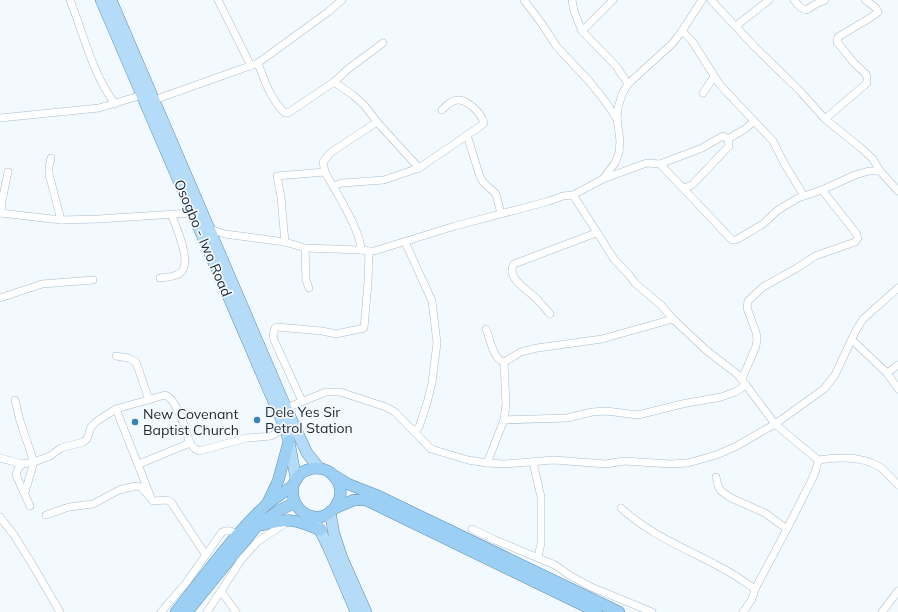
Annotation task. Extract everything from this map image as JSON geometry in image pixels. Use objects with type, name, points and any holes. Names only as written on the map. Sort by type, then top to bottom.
[{"type":"highway","points":[[268,504],[278,481],[290,440]]},
{"type":"highway","points":[[176,612],[236,535],[268,504],[294,483],[300,474],[312,468],[320,468],[332,473],[348,484],[376,494],[619,612]]},
{"type":"highway","points":[[332,473],[337,479],[341,494],[339,501],[333,510]]},
{"type":"highway","points":[[294,483],[292,492],[294,503],[301,511],[310,517],[319,516],[354,500],[366,500],[597,612]]},
{"type":"highway","points":[[188,612],[256,527],[278,511],[294,503]]},
{"type":"highway","points":[[256,527],[290,520],[302,522],[320,530]]},
{"type":"main road","name":"Osogbo - Iwo Road","points":[[101,0],[290,440],[294,483]]},
{"type":"main road","name":"Osogbo - Iwo Road","points":[[111,0],[286,408],[307,454],[320,468]]},
{"type":"main road","points":[[333,510],[334,534],[366,612]]},
{"type":"main road","points":[[310,517],[320,530],[356,612]]},
{"type":"street","points":[[70,0],[98,76],[115,104]]},
{"type":"street","points":[[218,0],[284,113],[288,113],[334,82],[348,69],[383,43]]},
{"type":"street","points":[[154,100],[254,64],[328,12],[342,0]]},
{"type":"street","points":[[524,0],[557,47],[593,86],[617,119]]},
{"type":"street","points":[[572,0],[574,11],[582,31],[616,66],[628,84]]},
{"type":"street","points":[[582,31],[613,0]]},
{"type":"street","points":[[711,0],[754,46],[800,91],[825,119],[862,148],[873,159],[880,171],[898,191]]},
{"type":"street","points":[[736,26],[769,0]]},
{"type":"street","points":[[794,0],[800,7],[806,10],[815,2],[825,0]]},
{"type":"street","points":[[825,119],[867,83],[866,74],[854,64],[837,42],[837,39],[842,34],[878,12],[876,8],[865,0]]},
{"type":"street","points":[[603,179],[615,163],[619,153],[620,140],[617,119],[622,94],[628,84],[664,52],[682,31],[699,1]]},
{"type":"street","points":[[682,31],[692,41],[720,85],[773,141],[784,163],[804,196]]},
{"type":"street","points":[[703,92],[714,77]]},
{"type":"street","points":[[334,82],[353,95],[365,106],[377,122],[419,168]]},
{"type":"street","points":[[0,118],[99,108],[142,95]]},
{"type":"street","points":[[333,186],[342,183],[384,180],[419,168],[484,123],[481,115],[463,101],[452,101],[442,110]]},
{"type":"street","points":[[728,139],[745,129],[754,121]]},
{"type":"street","points":[[361,250],[361,245],[355,229],[326,172],[323,162],[330,153],[377,122]]},
{"type":"street","points":[[467,135],[479,174],[483,182],[496,194],[501,214]]},
{"type":"street","points":[[209,229],[224,234],[285,242],[305,248],[361,250],[369,252],[455,226],[564,196],[573,195],[603,179],[641,165],[647,163],[660,164],[702,148],[723,136],[728,139]]},
{"type":"street","points":[[684,188],[692,185],[729,146],[728,139]]},
{"type":"street","points":[[51,158],[49,174],[61,220]]},
{"type":"street","points":[[660,164],[732,240],[736,240],[763,224],[778,210],[798,198],[822,190],[855,175],[880,171]]},
{"type":"street","points":[[8,172],[1,213],[61,220],[192,213]]},
{"type":"street","points":[[285,242],[281,197],[277,176],[326,172]]},
{"type":"street","points":[[504,420],[567,418],[592,412],[606,411],[638,415],[682,404],[722,397],[735,392],[744,382],[757,339],[747,308],[748,301],[763,287],[815,256],[855,242],[858,238],[856,233],[822,190]]},
{"type":"street","points":[[573,195],[614,259],[635,283],[661,305],[673,319],[706,350],[727,365],[744,382],[775,424],[818,460],[841,457],[870,463],[880,468],[898,485]]},
{"type":"street","points":[[160,278],[178,274],[182,271],[185,265],[185,257],[171,214]]},
{"type":"street","points":[[550,314],[537,299],[522,288],[511,271],[512,267],[514,264],[596,233]]},
{"type":"street","points":[[405,242],[432,301],[437,342],[432,383],[419,427],[414,432]]},
{"type":"street","points":[[305,248],[306,280],[309,288]]},
{"type":"street","points":[[302,401],[274,340],[273,335],[275,328],[301,329],[336,334],[364,328],[369,252]]},
{"type":"street","points":[[0,298],[42,284],[93,280]]},
{"type":"street","points":[[286,408],[326,392],[340,392],[391,409],[431,449],[468,460],[487,463],[504,464],[554,460],[606,464],[624,462],[670,464],[688,463],[716,455],[735,447],[775,424],[824,389],[835,376],[864,319],[898,288]]},
{"type":"street","points":[[504,362],[521,352],[537,348],[602,339],[673,319]]},
{"type":"street","points":[[486,329],[494,351],[499,360],[504,362]]},
{"type":"street","points":[[852,340],[887,373],[898,389]]},
{"type":"street","points":[[116,356],[128,358],[136,362],[148,400]]},
{"type":"street","points":[[487,463],[504,420],[506,404],[504,362]]},
{"type":"street","points":[[887,373],[898,365]]},
{"type":"street","points":[[0,458],[22,464],[34,462],[50,456],[61,448],[83,442],[87,439],[91,427],[97,421],[116,409],[165,395],[174,402],[190,443],[199,451],[248,438],[271,436],[285,428]]},
{"type":"street","points":[[15,400],[20,421],[34,462],[25,492]]},
{"type":"street","points":[[116,409],[139,464],[152,501]]},
{"type":"street","points":[[139,464],[190,443]]},
{"type":"street","points":[[743,612],[752,599],[755,589],[788,529],[817,467],[818,460]]},
{"type":"street","points":[[536,462],[536,475],[541,497],[541,543],[538,557]]},
{"type":"street","points":[[22,464],[16,475],[25,492],[30,506]]},
{"type":"street","points":[[716,477],[721,491],[731,498],[766,513],[788,529]]},
{"type":"street","points":[[46,515],[69,507],[93,504],[119,490],[136,486],[141,487],[152,501]]},
{"type":"street","points":[[152,501],[167,500],[175,505],[205,554]]},
{"type":"street","points":[[621,508],[634,520],[669,541],[731,573],[755,589]]},
{"type":"street","points":[[0,517],[14,535],[60,612]]},
{"type":"street","points":[[207,612],[241,560],[257,542],[290,520]]},
{"type":"street","points":[[472,529],[555,565],[569,575],[591,587],[652,612]]},
{"type":"street","points":[[161,612],[186,583],[205,554],[222,532],[228,530],[232,531],[236,535]]},
{"type":"street","points":[[221,591],[236,612]]},
{"type":"street","points":[[882,612],[898,591]]},
{"type":"place","name":"Dele Yes Sir Petrol Station","points":[[257,420]]},
{"type":"place","name":"New Covenant Baptist Church","points":[[135,422]]}]
